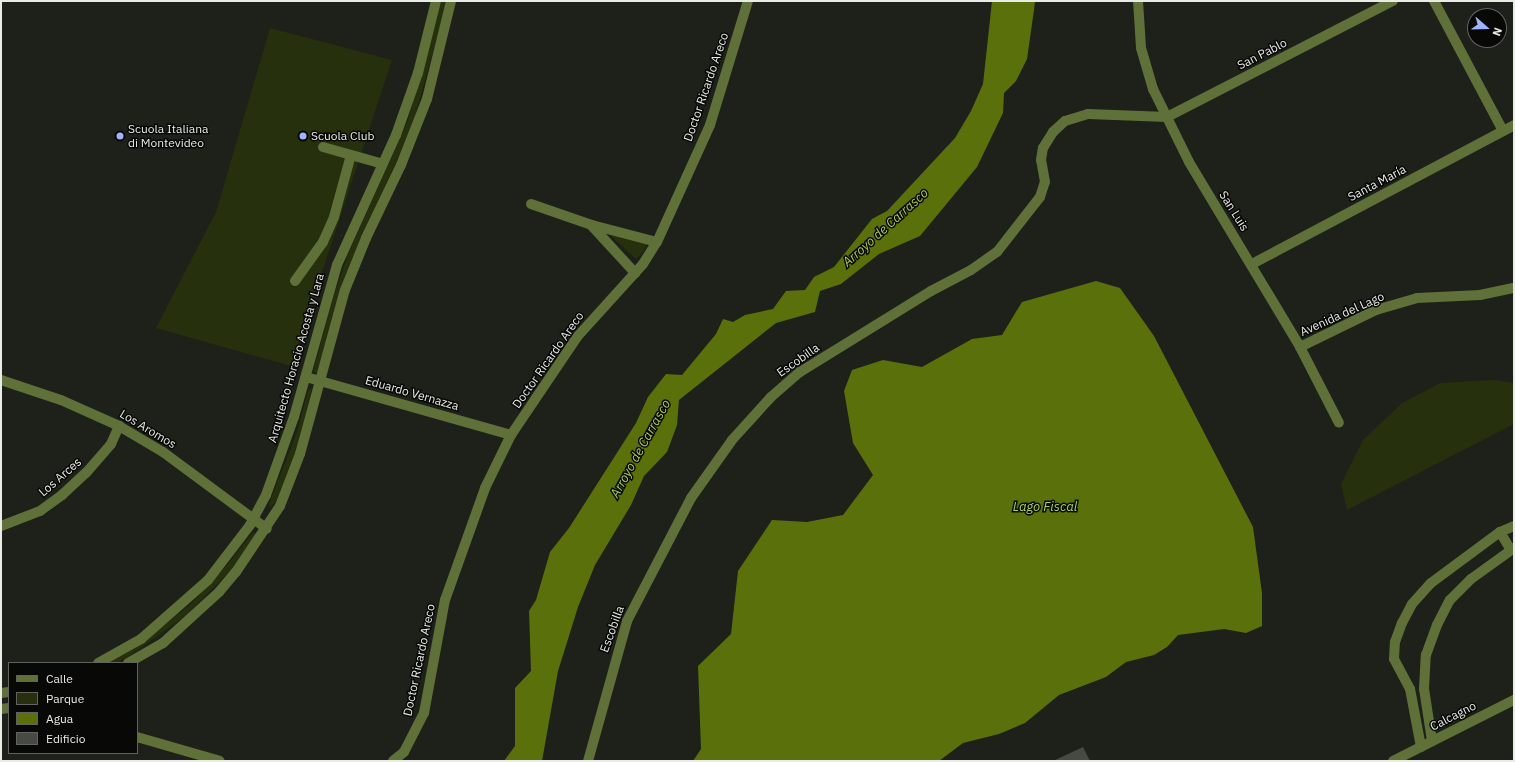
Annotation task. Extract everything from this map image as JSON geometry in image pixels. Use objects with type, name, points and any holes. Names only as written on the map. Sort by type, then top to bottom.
[{"type":"street","name":"Arquitecto Horacio Acosta y Lara","points":[[100,662],[141,639],[177,610],[223,564],[254,519],[277,469],[306,377],[337,265],[383,164],[418,73],[436,1]]},
{"type":"street","points":[[130,662],[163,642],[219,592],[267,529],[291,482],[353,268],[401,165],[427,99],[451,1]]},
{"type":"street","name":"Doctor Ricardo Areco","points":[[394,761],[404,752],[424,713],[444,600],[485,488],[511,435],[577,337],[635,273],[657,242],[710,125],[748,1]]},
{"type":"street","name":"San Luis","points":[[1138,1],[1142,48],[1153,89],[1189,162],[1252,264],[1300,347],[1338,423]]},
{"type":"street","name":"San Pablo","points":[[1139,117],[1167,117],[1393,1]]},
{"type":"street","points":[[1434,1],[1503,131]]},
{"type":"street","name":"Escobilla","points":[[588,761],[627,621],[691,498],[732,440],[770,397],[800,372],[931,291],[971,270],[997,252],[1040,197],[1045,182],[1041,160],[1043,148],[1053,132],[1065,121],[1088,114],[1139,117]]},
{"type":"street","name":"Santa María","points":[[1252,264],[1514,125]]},
{"type":"street","points":[[323,147],[383,164]]},
{"type":"street","points":[[295,281],[323,242],[334,217],[351,155]]},
{"type":"street","points":[[531,204],[592,225],[657,242]]},
{"type":"street","points":[[592,225],[635,273]]},
{"type":"street","name":"Avenida del Lago","points":[[1300,347],[1376,310],[1418,298],[1480,295],[1514,288]]},
{"type":"street","name":"Eduardo Vernazza","points":[[306,377],[511,435]]},
{"type":"street","name":"Los Aromos","points":[[1,380],[61,400],[119,426],[163,452],[267,529]]},
{"type":"street","name":"Los Arces","points":[[1,526],[40,511],[62,496],[86,473],[106,450],[119,426]]},
{"type":"street","points":[[1421,747],[1410,690],[1394,659],[1395,642],[1402,623],[1412,604],[1431,583],[1500,532],[1514,526]]},
{"type":"street","points":[[1432,741],[1424,689],[1426,655],[1437,625],[1450,600],[1471,579],[1512,549],[1500,532]]},
{"type":"street","name":"Calcagno","points":[[1393,761],[1406,758],[1432,741],[1514,700]]},
{"type":"street","points":[[138,737],[220,761]]},
{"type":"green space","points":[[441,1],[447,1],[412,127],[352,259],[318,373],[313,372],[333,298],[348,254],[407,123]]},
{"type":"green space","name":"Scuola Club","points":[[270,28],[392,60],[291,366],[156,328],[216,212]]},
{"type":"green space","points":[[610,235],[647,244],[643,252],[636,259]]},
{"type":"green space","points":[[1494,380],[1514,383],[1514,424],[1347,510],[1341,484],[1363,440],[1402,403],[1440,383]]},
{"type":"green space","points":[[312,389],[294,459],[277,500],[270,508],[269,504],[297,432],[308,390]]},
{"type":"green space","points":[[253,532],[257,534],[234,567],[185,616],[128,657],[119,662],[107,662],[148,638],[191,604],[228,564]]},
{"type":"water","name":"Arroyo de Carrasco","points":[[992,1],[1035,1],[1027,59],[1016,81],[1004,93],[1003,113],[977,167],[920,236],[879,254],[841,284],[820,291],[815,312],[776,323],[679,400],[677,425],[667,452],[644,476],[631,505],[595,565],[578,607],[558,671],[542,761],[504,761],[515,746],[515,688],[531,671],[529,611],[536,600],[550,552],[569,528],[636,423],[648,397],[666,374],[682,375],[716,334],[723,319],[733,322],[745,315],[773,309],[786,291],[805,290],[814,277],[834,267],[872,219],[887,211],[955,138],[971,111],[983,84]]},
{"type":"water","name":"Lago Fiscal","points":[[1096,281],[1120,288],[1154,336],[1253,527],[1262,593],[1262,626],[1246,633],[1224,629],[1178,635],[1167,647],[1154,655],[1126,662],[1106,677],[1059,695],[1025,723],[999,734],[963,743],[939,761],[693,761],[701,749],[698,666],[731,634],[738,571],[772,520],[807,522],[843,515],[873,475],[853,443],[844,391],[852,370],[883,360],[922,367],[972,339],[1002,335],[1022,302]]},
{"type":"building","points":[[1083,747],[1090,761],[1053,761]]},
{"type":"place","name":"Scuola Italiana di Montevideo","points":[[120,136]]},
{"type":"place","name":"Scuola Club","points":[[303,136]]}]
